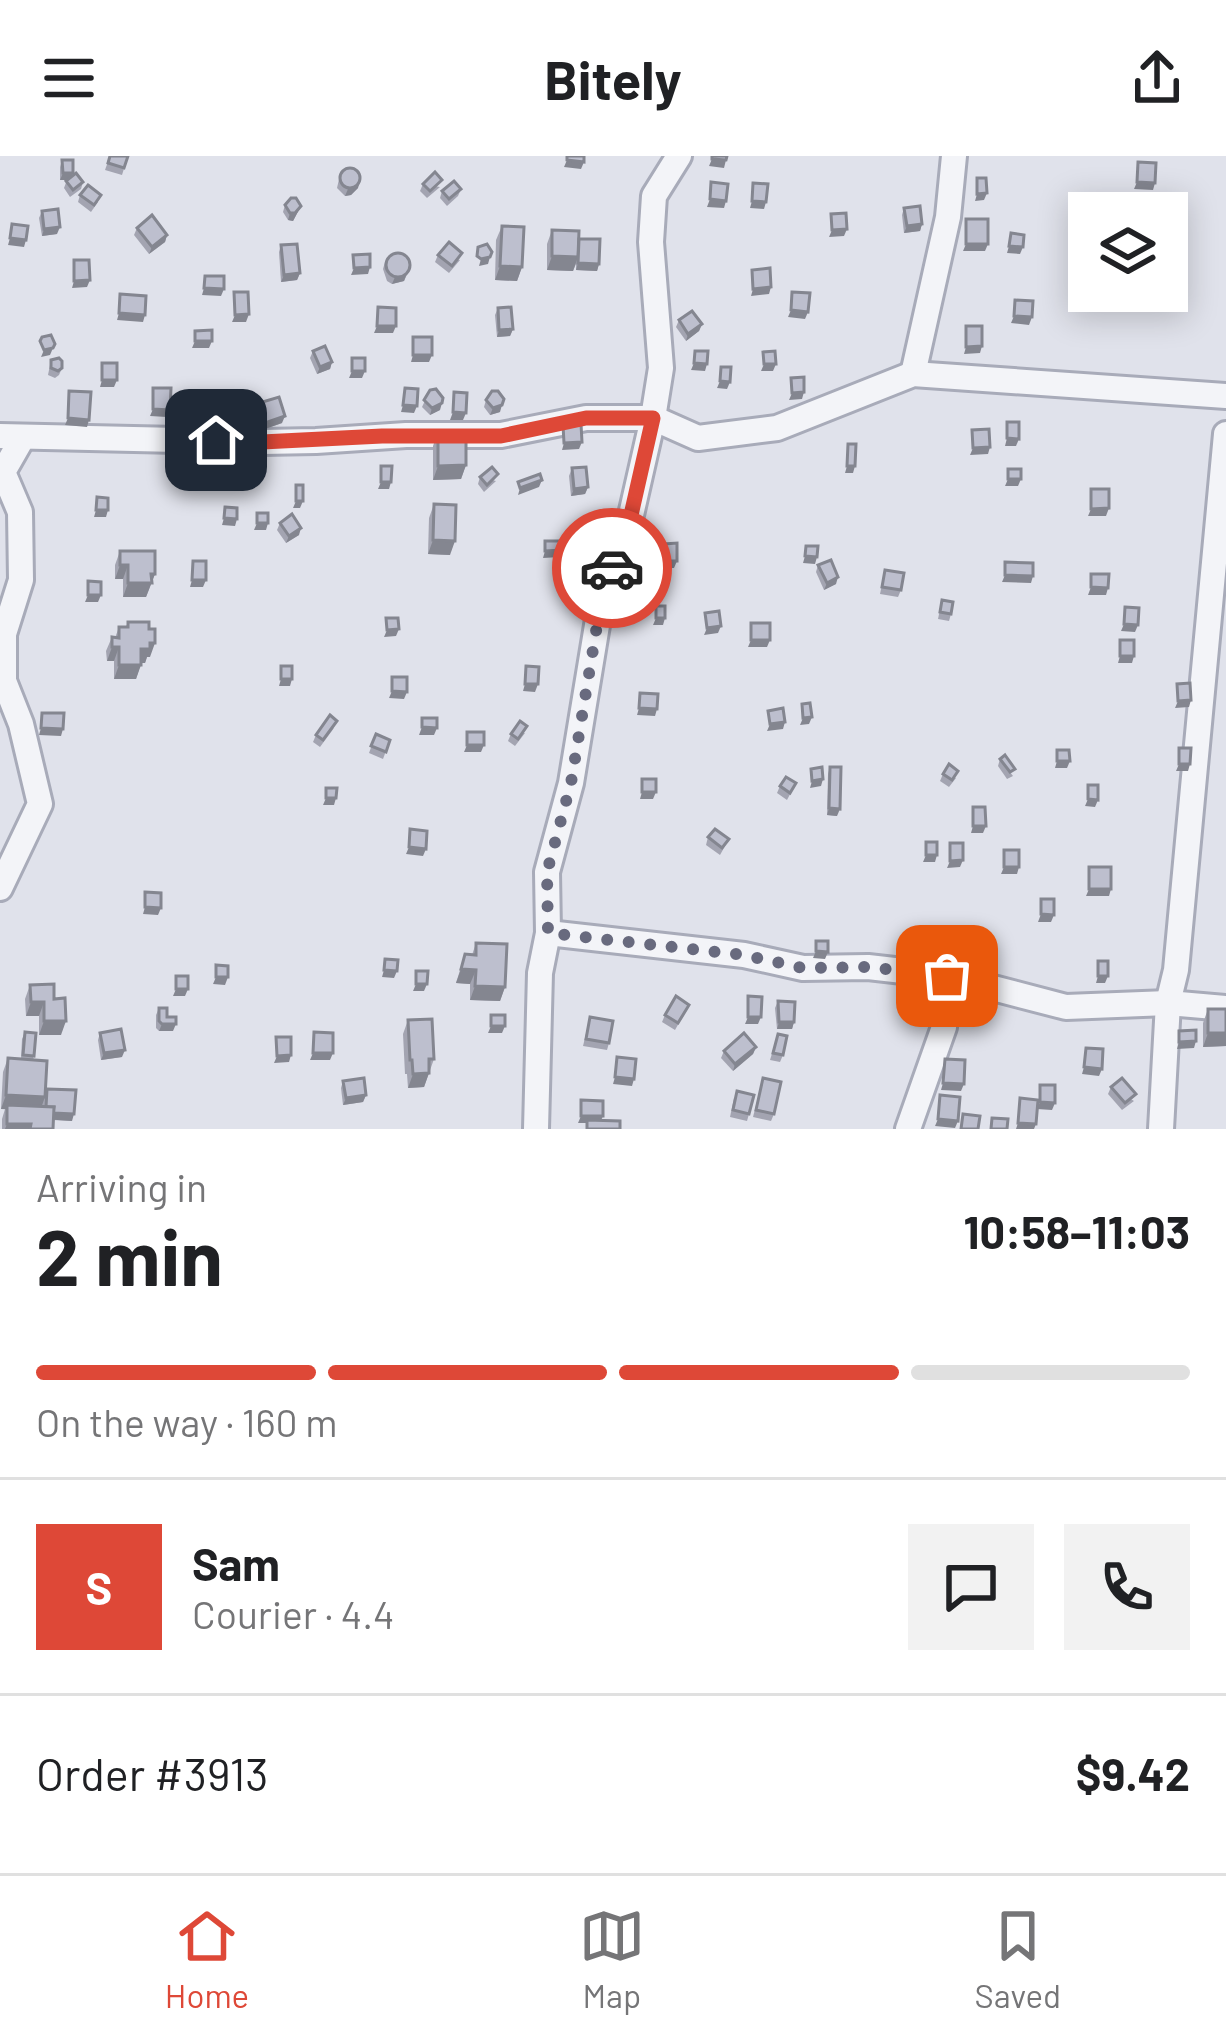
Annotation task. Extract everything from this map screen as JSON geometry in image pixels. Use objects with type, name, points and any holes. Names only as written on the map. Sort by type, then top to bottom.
[{"type":"street","points":[[536,1129],[540,973],[548,933],[547,872],[571,783],[601,601],[631,515],[653,418],[661,368],[651,242],[654,196],[679,156]]},
{"type":"street","points":[[913,374],[948,217],[954,156]]},
{"type":"street","points":[[0,888],[40,804],[21,724],[4,681],[4,634],[20,580],[20,512],[3,472],[12,437],[262,442],[501,436],[586,418],[653,418],[698,438],[777,428],[913,374],[1226,396]]},
{"type":"street","points":[[1161,1129],[1168,1003],[1176,970],[1226,434]]},
{"type":"street","points":[[1197,724],[1226,724]]},
{"type":"street","points":[[548,933],[744,955],[803,968],[868,967],[947,976],[1066,1006],[1168,1003],[1226,1008]]},
{"type":"street","points":[[908,1129],[944,1027],[947,976]]},
{"type":"building","points":[[110,156],[128,156],[124,168],[108,163]]},
{"type":"building","points":[[62,160],[73,160],[73,173],[63,173]]},
{"type":"building","points":[[1138,162],[1156,163],[1155,183],[1137,182]]},
{"type":"building","points":[[350,168],[360,178],[350,188],[340,178]]},
{"type":"building","points":[[435,172],[442,180],[430,191],[423,184]]},
{"type":"building","points":[[76,173],[83,182],[73,190],[66,181]]},
{"type":"building","points":[[977,178],[986,178],[987,193],[977,194]]},
{"type":"building","points":[[454,181],[461,189],[449,199],[442,191]]},
{"type":"building","points":[[711,182],[728,184],[726,201],[710,199]]},
{"type":"building","points":[[753,183],[768,184],[766,202],[752,201]]},
{"type":"building","points":[[88,185],[101,195],[94,205],[80,195]]},
{"type":"building","points":[[291,198],[301,206],[295,213],[285,205]]},
{"type":"building","points":[[920,206],[922,224],[907,226],[904,208]]},
{"type":"building","points":[[58,209],[60,227],[44,229],[42,211]]},
{"type":"building","points":[[846,213],[847,229],[832,230],[831,214]]},
{"type":"building","points":[[152,215],[167,235],[152,247],[137,228]]},
{"type":"building","points":[[966,219],[988,219],[988,244],[966,244]]},
{"type":"building","points":[[12,224],[28,226],[26,240],[10,238]]},
{"type":"building","points":[[502,226],[524,227],[522,267],[500,266]]},
{"type":"building","points":[[552,230],[579,231],[578,257],[552,256]]},
{"type":"building","points":[[1011,233],[1024,235],[1023,247],[1009,246]]},
{"type":"building","points":[[579,239],[600,239],[599,264],[578,263]]},
{"type":"building","points":[[449,242],[462,253],[452,266],[438,255]]},
{"type":"building","points":[[297,244],[300,273],[284,275],[281,245]]},
{"type":"building","points":[[487,244],[490,257],[481,259],[478,247]]},
{"type":"building","points":[[398,253],[410,265],[398,277],[386,265]]},
{"type":"building","points":[[370,254],[370,267],[354,268],[353,255]]},
{"type":"building","points":[[74,260],[89,260],[90,280],[74,281]]},
{"type":"building","points":[[770,268],[771,287],[753,289],[752,270]]},
{"type":"building","points":[[205,276],[224,276],[224,289],[204,288]]},
{"type":"building","points":[[234,292],[248,292],[249,314],[235,315]]},
{"type":"building","points":[[792,292],[810,293],[808,312],[791,310]]},
{"type":"building","points":[[120,294],[146,296],[145,315],[119,313]]},
{"type":"building","points":[[1015,300],[1033,301],[1032,317],[1014,316]]},
{"type":"building","points":[[378,307],[396,308],[396,326],[377,326]]},
{"type":"building","points":[[511,307],[513,329],[499,330],[498,308]]},
{"type":"building","points":[[692,311],[702,324],[688,334],[679,320]]},
{"type":"building","points":[[966,326],[982,326],[982,346],[966,347]]},
{"type":"building","points":[[212,330],[212,341],[195,341],[195,331]]},
{"type":"building","points":[[51,335],[55,344],[44,350],[40,341]]},
{"type":"building","points":[[413,337],[432,337],[432,355],[413,355]]},
{"type":"building","points":[[325,346],[332,362],[320,367],[313,351]]},
{"type":"building","points":[[695,351],[708,351],[707,364],[694,363]]},
{"type":"building","points":[[775,351],[776,364],[764,364],[763,352]]},
{"type":"building","points":[[59,358],[62,368],[58,371],[51,368],[51,360]]},
{"type":"building","points":[[352,358],[365,358],[365,371],[352,371]]},
{"type":"building","points":[[102,363],[117,363],[117,380],[102,380]]},
{"type":"building","points":[[721,367],[731,367],[730,382],[720,381]]},
{"type":"building","points":[[804,377],[804,392],[792,393],[791,378]]},
{"type":"building","points":[[153,388],[171,388],[170,410],[153,409]]},
{"type":"building","points":[[405,388],[418,389],[417,406],[403,405]]},
{"type":"building","points":[[436,389],[442,403],[432,408],[424,400]]},
{"type":"building","points":[[69,391],[91,392],[89,420],[68,418]]},
{"type":"building","points":[[492,391],[504,399],[502,405],[493,408],[486,400]]},
{"type":"building","points":[[454,392],[467,393],[466,413],[453,412]]},
{"type":"building","points":[[279,397],[285,416],[265,423],[259,403]]},
{"type":"building","points":[[1007,422],[1019,422],[1019,439],[1007,438]]},
{"type":"building","points":[[581,424],[582,442],[564,443],[563,425]]},
{"type":"building","points":[[989,429],[990,447],[973,448],[972,430]]},
{"type":"building","points":[[438,432],[466,432],[466,465],[438,466]]},
{"type":"building","points":[[848,444],[856,444],[855,466],[847,466]]},
{"type":"building","points":[[381,466],[392,466],[391,482],[381,482]]},
{"type":"building","points":[[492,467],[498,474],[487,485],[480,477]]},
{"type":"building","points":[[586,467],[588,487],[574,489],[572,468]]},
{"type":"building","points":[[1008,469],[1021,469],[1021,479],[1008,479]]},
{"type":"building","points":[[540,474],[542,480],[520,488],[518,482]]},
{"type":"building","points":[[296,485],[303,485],[303,501],[296,501]]},
{"type":"building","points":[[1091,489],[1109,489],[1109,508],[1091,509]]},
{"type":"building","points":[[97,497],[108,498],[108,510],[96,510]]},
{"type":"building","points":[[434,504],[456,505],[455,541],[433,540]]},
{"type":"building","points":[[225,507],[237,508],[237,519],[224,518]]},
{"type":"building","points":[[257,513],[268,513],[268,523],[257,523]]},
{"type":"building","points":[[292,514],[301,528],[289,536],[280,523]]},
{"type":"building","points":[[545,541],[562,541],[562,550],[545,551]]},
{"type":"building","points":[[677,543],[677,561],[664,561],[664,544]]},
{"type":"building","points":[[806,546],[818,546],[817,557],[805,556]]},
{"type":"building","points":[[120,551],[155,551],[152,583],[128,583],[128,565],[120,565]]},
{"type":"building","points":[[831,560],[838,577],[827,583],[818,565]]},
{"type":"building","points":[[193,561],[206,561],[206,580],[192,580]]},
{"type":"building","points":[[1005,562],[1033,563],[1033,576],[1005,575]]},
{"type":"building","points":[[885,570],[904,573],[901,590],[882,587]]},
{"type":"building","points":[[1091,574],[1109,574],[1108,588],[1091,587]]},
{"type":"building","points":[[88,581],[101,582],[101,595],[88,595]]},
{"type":"building","points":[[942,600],[953,602],[951,614],[940,612]]},
{"type":"building","points":[[656,606],[665,606],[665,618],[656,618]]},
{"type":"building","points":[[1125,607],[1139,608],[1138,625],[1124,624]]},
{"type":"building","points":[[719,611],[721,626],[707,628],[705,613]]},
{"type":"building","points":[[386,618],[398,618],[399,629],[387,630]]},
{"type":"building","points":[[128,622],[149,622],[149,629],[155,629],[155,643],[141,649],[141,665],[119,665],[119,647],[112,647],[112,637],[119,638],[119,627],[128,627]]},
{"type":"building","points":[[751,623],[770,623],[770,640],[751,640]]},
{"type":"building","points":[[1120,640],[1134,640],[1134,656],[1120,656]]},
{"type":"building","points":[[281,666],[292,666],[292,679],[281,679]]},
{"type":"building","points":[[526,666],[539,667],[538,684],[525,684]]},
{"type":"building","points":[[392,677],[407,677],[407,692],[392,691]]},
{"type":"building","points":[[1190,683],[1191,700],[1178,701],[1177,684]]},
{"type":"building","points":[[640,693],[658,694],[657,709],[639,708]]},
{"type":"building","points":[[810,703],[812,717],[803,718],[802,704]]},
{"type":"building","points":[[783,708],[785,722],[770,724],[768,711]]},
{"type":"building","points":[[42,713],[64,713],[63,729],[41,728]]},
{"type":"building","points":[[330,715],[337,721],[323,740],[316,735]]},
{"type":"building","points":[[422,718],[437,718],[437,728],[422,727]]},
{"type":"building","points":[[520,721],[527,726],[518,739],[511,734]]},
{"type":"building","points":[[467,732],[484,732],[484,745],[467,745]]},
{"type":"building","points":[[376,734],[390,740],[386,752],[371,746]]},
{"type":"building","points":[[1179,748],[1191,748],[1190,764],[1179,764]]},
{"type":"building","points":[[1057,750],[1069,750],[1070,761],[1057,761]]},
{"type":"building","points":[[1005,755],[1015,769],[1010,772],[1000,759]]},
{"type":"building","points":[[949,764],[958,771],[952,780],[943,774]]},
{"type":"building","points":[[822,767],[823,779],[812,781],[811,769]]},
{"type":"building","points":[[830,767],[841,767],[840,809],[829,808]]},
{"type":"building","points":[[786,777],[796,783],[790,793],[780,786]]},
{"type":"building","points":[[642,779],[656,779],[656,792],[642,792]]},
{"type":"building","points":[[1088,785],[1098,785],[1098,800],[1088,799]]},
{"type":"building","points":[[326,788],[337,788],[336,798],[326,798]]},
{"type":"building","points":[[973,807],[985,807],[986,826],[973,826]]},
{"type":"building","points":[[410,829],[427,831],[426,849],[409,847]]},
{"type":"building","points":[[715,829],[729,839],[722,848],[708,837]]},
{"type":"building","points":[[926,842],[937,842],[937,855],[926,855]]},
{"type":"building","points":[[950,843],[963,843],[963,860],[950,861]]},
{"type":"building","points":[[1004,850],[1019,850],[1019,867],[1004,867]]},
{"type":"building","points":[[1089,867],[1111,867],[1111,889],[1089,889]]},
{"type":"building","points":[[145,892],[161,893],[161,908],[145,907]]},
{"type":"building","points":[[1041,899],[1054,899],[1054,915],[1041,914]]},
{"type":"building","points":[[816,941],[828,941],[828,952],[816,951]]},
{"type":"building","points":[[476,943],[507,944],[505,987],[475,986],[476,970],[461,969],[465,954],[476,955]]},
{"type":"building","points":[[385,959],[398,960],[397,971],[384,970]]},
{"type":"building","points":[[1098,961],[1108,961],[1108,976],[1098,976]]},
{"type":"building","points":[[216,965],[228,966],[228,977],[216,977]]},
{"type":"building","points":[[416,971],[428,971],[427,984],[416,984]]},
{"type":"building","points":[[176,976],[188,976],[188,989],[176,989]]},
{"type":"building","points":[[54,984],[54,999],[65,998],[66,1021],[44,1021],[44,1002],[31,1002],[30,985]]},
{"type":"building","points":[[676,996],[689,1005],[678,1023],[665,1015]]},
{"type":"building","points":[[748,996],[762,997],[761,1017],[748,1017]]},
{"type":"building","points":[[778,1001],[795,1002],[794,1022],[779,1022]]},
{"type":"building","points":[[159,1008],[167,1008],[167,1017],[176,1017],[176,1024],[162,1024]]},
{"type":"building","points":[[1208,1009],[1226,1009],[1226,1033],[1208,1033]]},
{"type":"building","points":[[491,1015],[505,1015],[505,1026],[491,1026]]},
{"type":"building","points":[[590,1017],[613,1021],[609,1043],[586,1039]]},
{"type":"building","points":[[432,1019],[434,1059],[429,1059],[429,1073],[413,1074],[408,1020]]},
{"type":"building","points":[[121,1029],[125,1050],[104,1053],[100,1033]]},
{"type":"building","points":[[1196,1030],[1196,1041],[1179,1042],[1179,1031]]},
{"type":"building","points":[[25,1032],[36,1033],[34,1056],[23,1055]]},
{"type":"building","points":[[314,1032],[333,1033],[333,1053],[313,1053]]},
{"type":"building","points":[[744,1033],[756,1047],[735,1064],[724,1051]]},
{"type":"building","points":[[778,1034],[787,1036],[783,1055],[773,1053]]},
{"type":"building","points":[[276,1037],[291,1037],[291,1055],[277,1056]]},
{"type":"building","points":[[1086,1048],[1103,1049],[1102,1069],[1084,1067]]},
{"type":"building","points":[[617,1057],[636,1059],[634,1079],[615,1077]]},
{"type":"building","points":[[8,1058],[47,1061],[45,1097],[6,1095]]},
{"type":"building","points":[[945,1059],[965,1060],[964,1084],[943,1083]]},
{"type":"building","points":[[364,1078],[366,1095],[346,1098],[343,1081]]},
{"type":"building","points":[[763,1078],[781,1082],[774,1114],[756,1110]]},
{"type":"building","points":[[1122,1078],[1136,1094],[1125,1103],[1111,1087]]},
{"type":"building","points":[[1040,1085],[1055,1085],[1055,1103],[1040,1102]]},
{"type":"building","points":[[47,1089],[76,1090],[74,1114],[53,1113],[54,1107],[46,1107]]},
{"type":"building","points":[[737,1091],[754,1095],[749,1114],[733,1110]]},
{"type":"building","points":[[940,1095],[960,1097],[958,1121],[938,1119]]},
{"type":"building","points":[[1020,1098],[1038,1100],[1036,1124],[1018,1123]]},
{"type":"building","points":[[581,1100],[603,1101],[603,1116],[581,1116]]},
{"type":"building","points":[[7,1105],[54,1107],[53,1129],[7,1124]]},
{"type":"building","points":[[963,1114],[980,1116],[978,1129],[961,1129]]},
{"type":"building","points":[[992,1118],[1008,1119],[1007,1129],[991,1129]]},
{"type":"building","points":[[587,1120],[620,1121],[620,1129],[587,1129]]},
{"type":"way so far","points":[[612,568],[601,601],[571,783],[547,872],[548,933],[744,955],[803,968],[868,967],[947,976]]},
{"type":"route","points":[[216,440],[501,436],[586,418],[653,418],[631,515],[612,568]]}]
